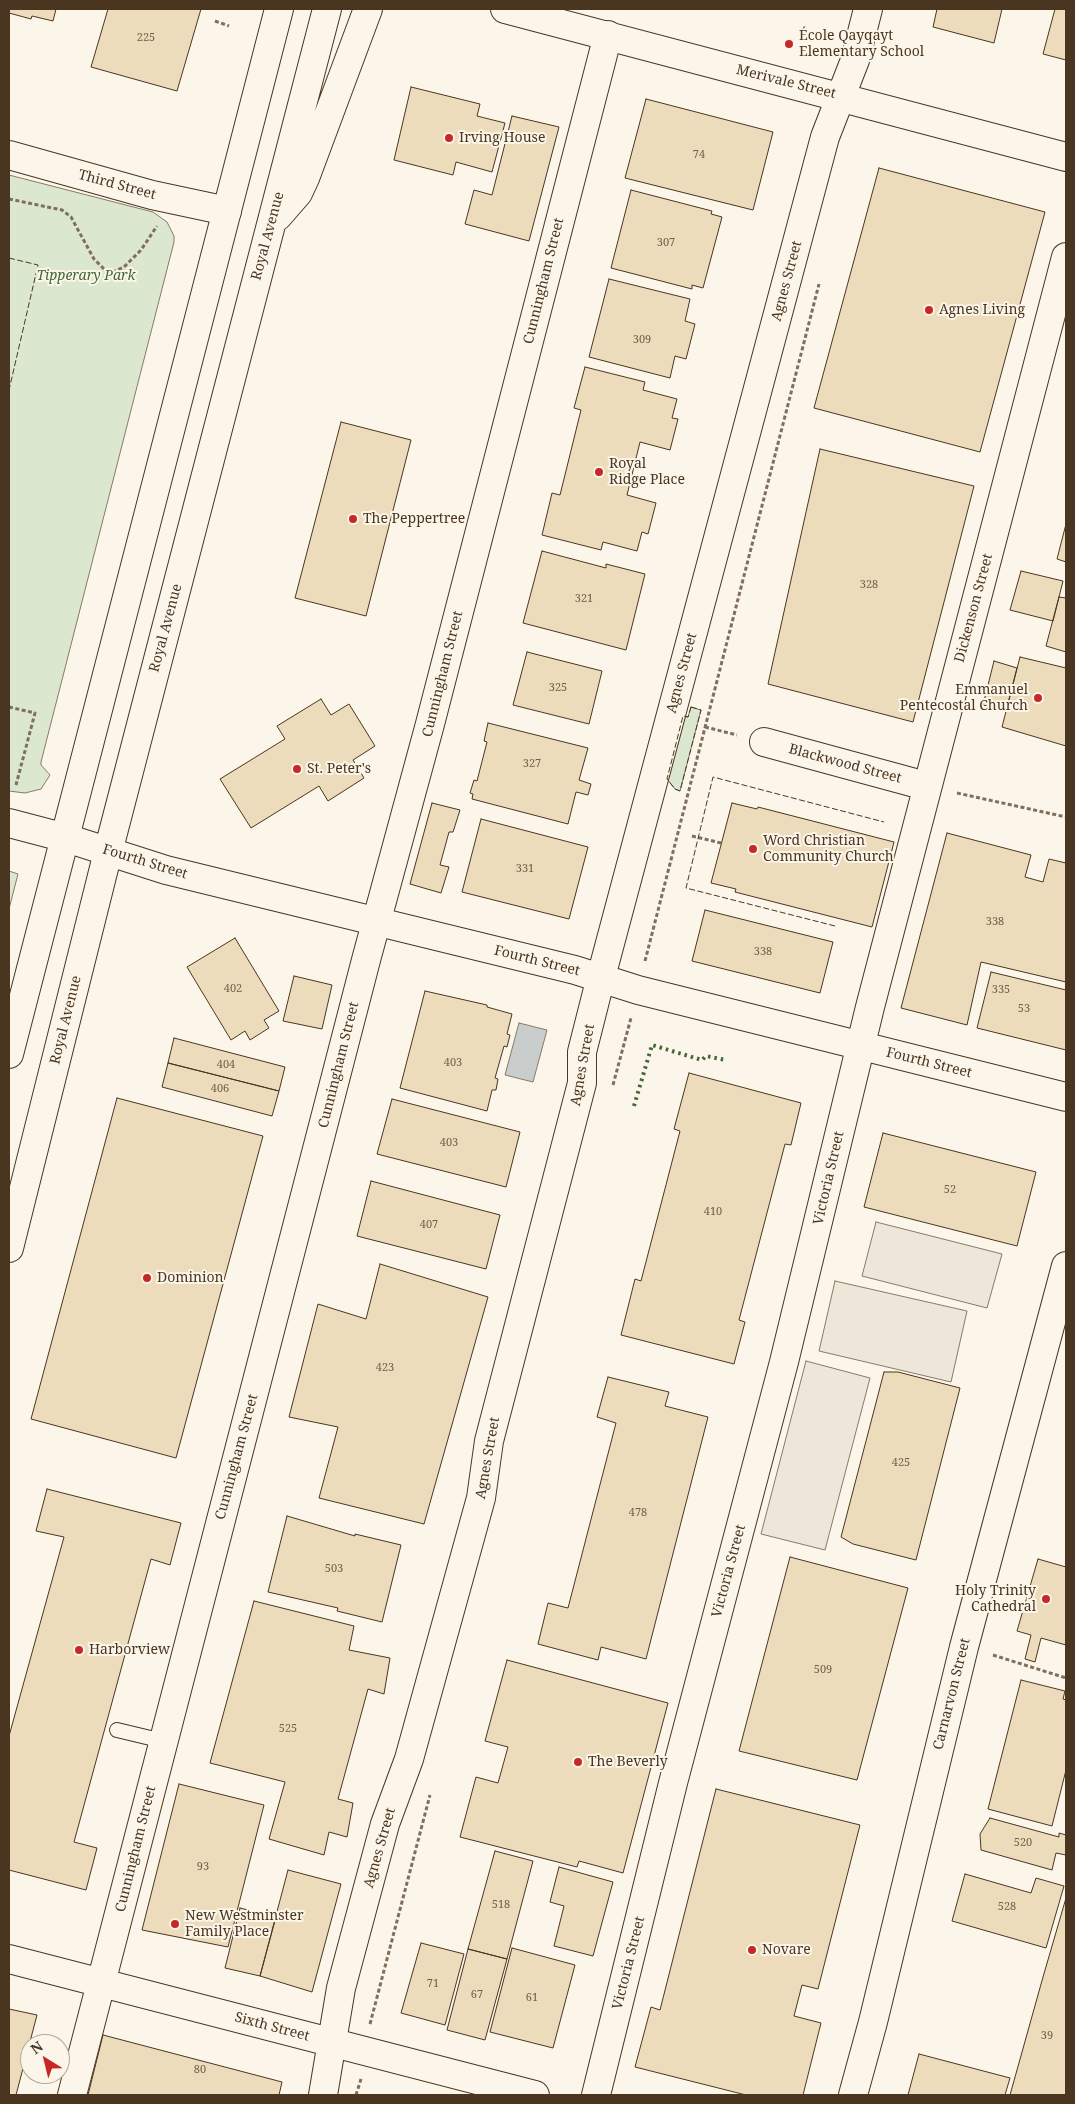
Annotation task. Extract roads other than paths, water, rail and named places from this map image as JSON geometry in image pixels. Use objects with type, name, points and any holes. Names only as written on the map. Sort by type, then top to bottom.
[{"type":"street","points":[[9,1054],[279,9]]},
{"type":"street","name":"Royal Avenue","points":[[9,1248],[108,852],[327,9]]},
{"type":"street","points":[[271,222],[298,193],[305,178],[368,9]]},
{"type":"street","name":"Merivale Street","points":[[505,9],[841,96],[1066,157]]},
{"type":"street","name":"Agnes Street","points":[[323,2095],[337,2002],[380,1843],[409,1759],[481,1498],[489,1441],[582,1083],[582,1052],[601,977],[825,137],[855,60],[868,9]]},
{"type":"street","name":"Cunningham Street","points":[[72,2095],[608,35]]},
{"type":"street","name":"Third Street","points":[[9,155],[152,195],[226,211]]},
{"type":"street","name":"Dickenson Street","points":[[861,1046],[926,786],[1066,257]]},
{"type":"street","name":"Blackwood Street","points":[[764,742],[926,786]]},
{"type":"street","name":"Fourth Street","points":[[9,823],[66,838],[166,870],[601,977],[638,990],[1066,1098]]},
{"type":"street","name":"Victoria Street","points":[[596,2095],[673,1783],[784,1362],[861,1046]]},
{"type":"street","name":"Carnarvon Street","points":[[853,2095],[873,2022],[964,1647],[1066,1266]]},
{"type":"street","name":"Sixth Street","points":[[9,1959],[535,2095]]},
{"type":"lane","points":[[117,1730],[163,1741]]},
{"type":"place","name":"École Qayqayt Elementary School","points":[[789,44]]},
{"type":"place","name":"Irving House","points":[[449,138]]},
{"type":"place","name":"Agnes Living","points":[[929,310]]},
{"type":"place","name":"Royal Ridge Place","points":[[599,472]]},
{"type":"place","name":"The Peppertree","points":[[353,519]]},
{"type":"place","name":"Emmanuel Pentecostal Church","points":[[1038,698]]},
{"type":"place","name":"St. Peter's","points":[[297,769]]},
{"type":"place","name":"Word Christian Community Church","points":[[753,849]]},
{"type":"place","name":"Dominion","points":[[147,1278]]},
{"type":"place","name":"Holy Trinity Cathedral","points":[[1046,1599]]},
{"type":"place","name":"Harborview","points":[[79,1650]]},
{"type":"place","name":"The Beverly","points":[[578,1762]]},
{"type":"place","name":"New Westminster Family Place","points":[[175,1924]]},
{"type":"place","name":"Novare","points":[[752,1950]]},
{"type":"park label","name":"Tipperary Park","points":[[86,276]]}]
